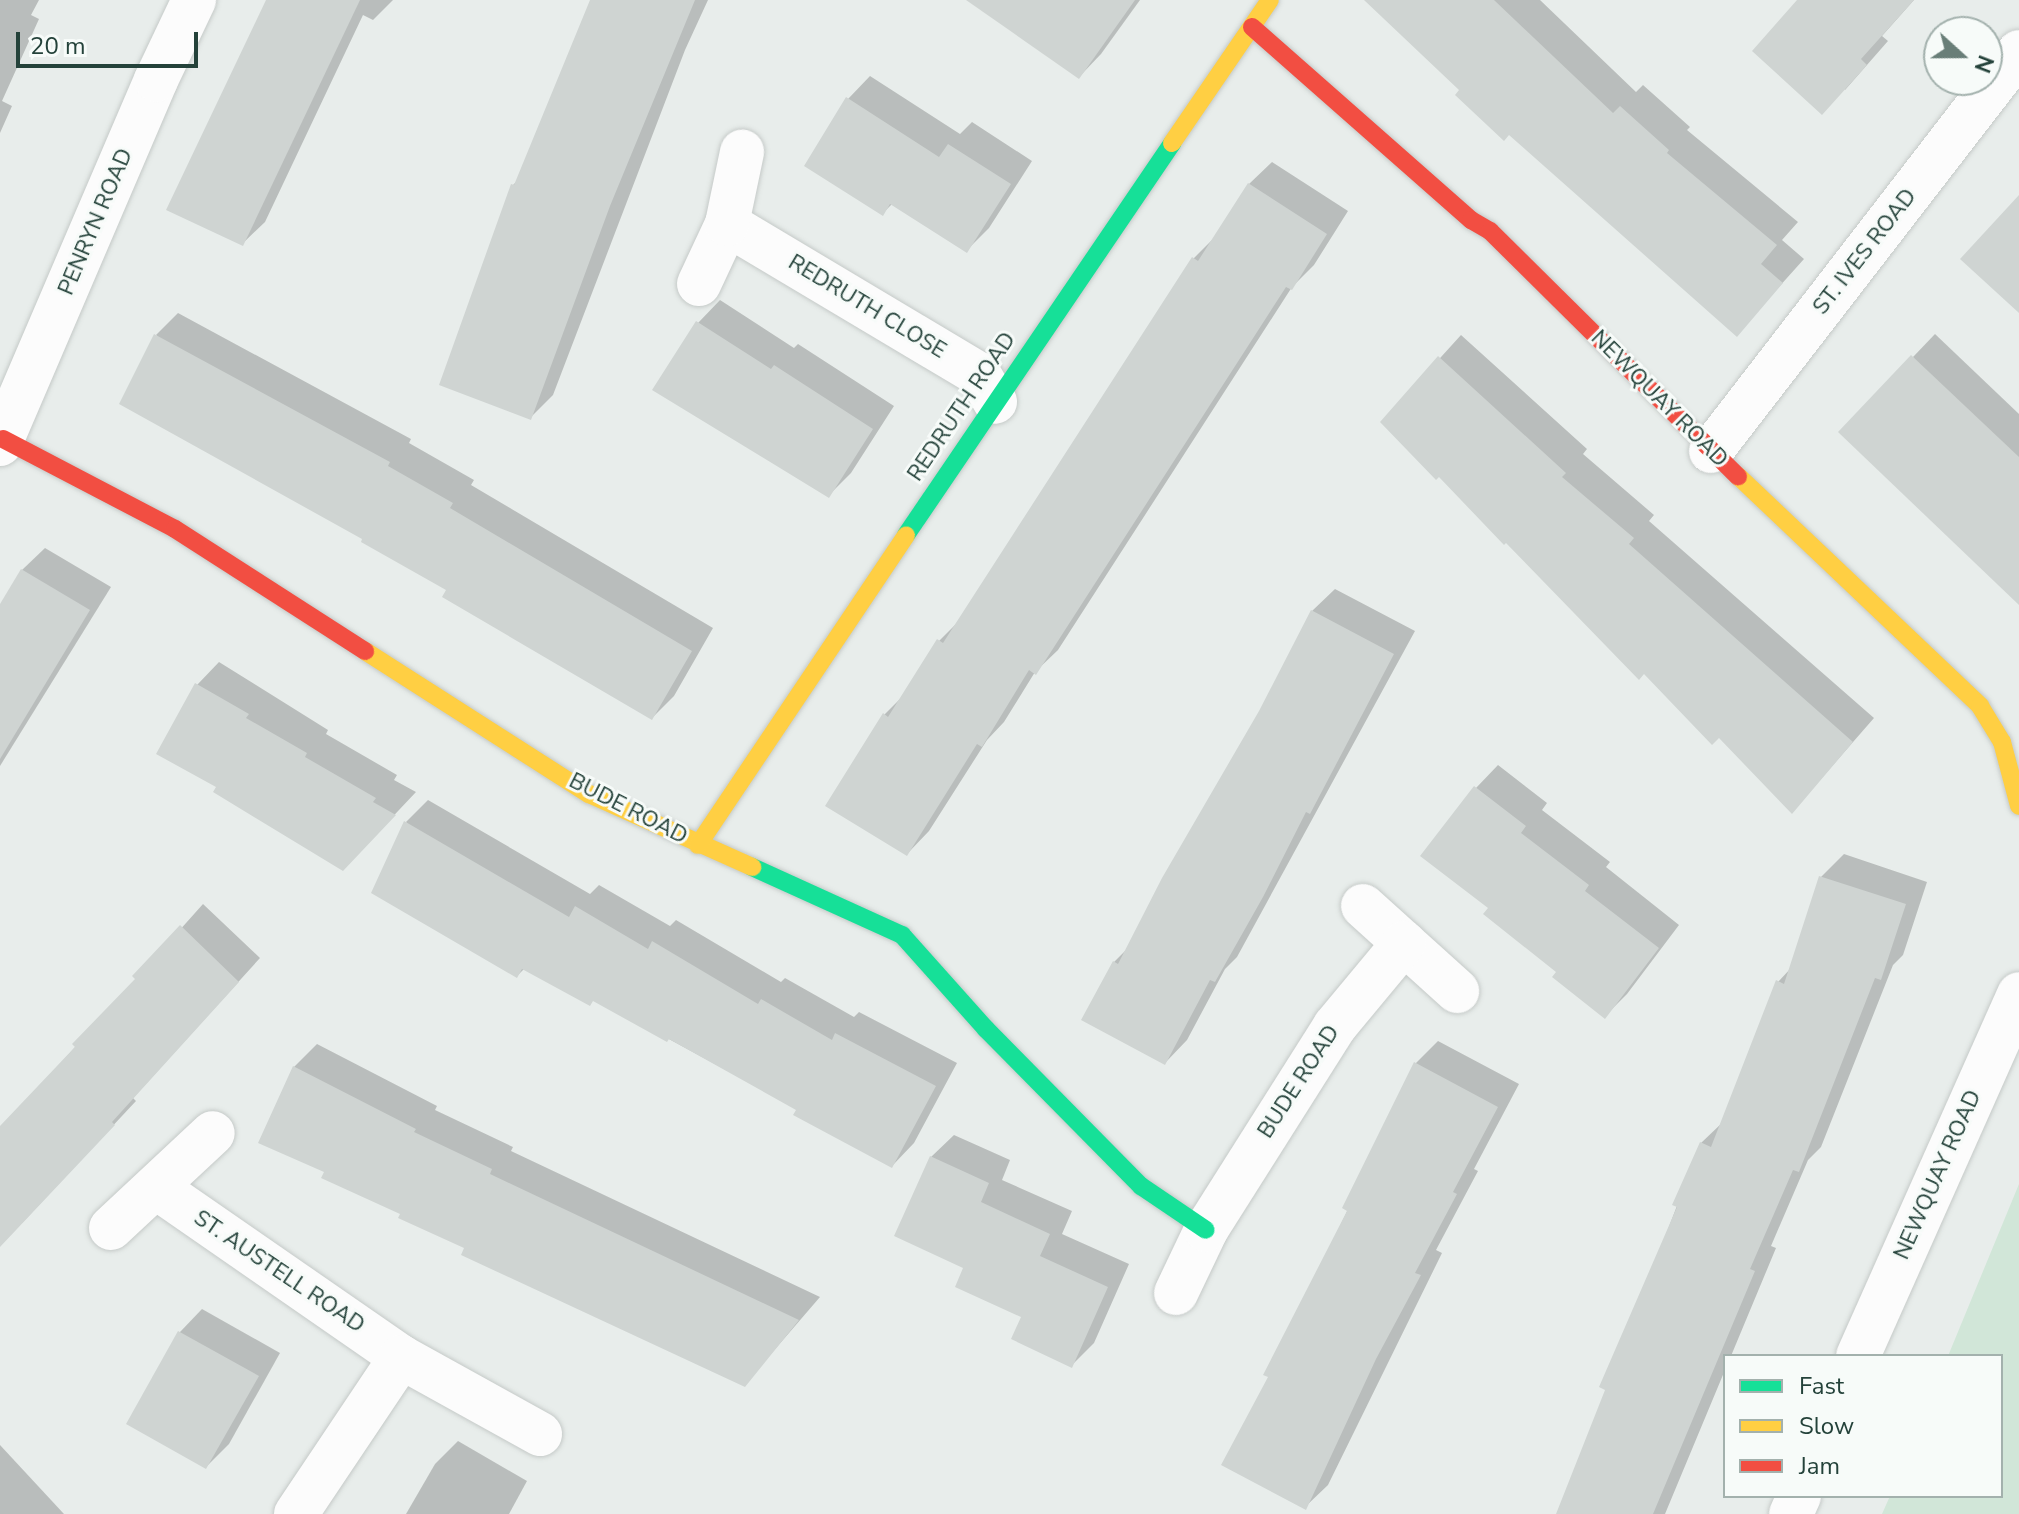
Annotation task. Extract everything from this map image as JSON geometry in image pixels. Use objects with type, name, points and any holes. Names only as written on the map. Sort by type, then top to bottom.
[{"type":"street","name":"PENRYN ROAD","points":[[2,442],[156,80],[194,0]]},
{"type":"street","name":"REDRUTH ROAD","points":[[698,845],[1270,0]]},
{"type":"street","name":"NEWQUAY ROAD","points":[[1252,27],[1471,220],[1490,231],[1711,451],[1980,706],[2002,742],[2019,806]]},
{"type":"street","name":"ST. IVES ROAD","points":[[1711,451],[2019,52]]},
{"type":"street","points":[[699,284],[727,224],[742,152]]},
{"type":"street","name":"REDRUTH CLOSE","points":[[727,224],[979,374],[995,402]]},
{"type":"street","name":"BUDE ROAD","points":[[2,442],[175,529],[589,794],[902,935],[986,1029],[1141,1186],[1206,1230]]},
{"type":"street","points":[[1363,906],[1457,991]]},
{"type":"street","name":"BUDE ROAD","points":[[1176,1293],[1206,1230],[1335,1026],[1404,943]]},
{"type":"street","name":"NEWQUAY ROAD","points":[[1859,1354],[2019,994]]},
{"type":"street","points":[[111,1228],[213,1133]]},
{"type":"street","name":"ST. AUSTELL ROAD","points":[[157,1188],[401,1357],[540,1434]]},
{"type":"street","points":[[296,1514],[401,1357]]},
{"type":"green space","points":[[2019,1184],[2019,1514],[1882,1514],[1889,1498],[2003,1498],[2003,1354],[1949,1354]]},
{"type":"building","points":[[266,0],[360,0],[243,246],[166,210]]},
{"type":"building","points":[[590,0],[695,0],[610,206],[531,420],[439,385],[511,184],[514,185]]},
{"type":"building","points":[[966,0],[1135,0],[1079,79]]},
{"type":"building","points":[[1364,0],[1494,0],[1613,113],[1620,106],[1669,150],[1667,153],[1777,245],[1761,264],[1783,283],[1737,337],[1509,135],[1504,141],[1455,95],[1459,90]]},
{"type":"building","points":[[1797,0],[1914,0],[1861,59],[1867,65],[1822,115],[1752,51]]},
{"type":"building","points":[[846,97],[939,157],[948,144],[1011,184],[967,253],[890,204],[883,216],[804,166]]},
{"type":"building","points":[[1248,183],[1327,234],[1292,290],[1286,287],[1036,675],[1029,670],[982,747],[977,744],[907,856],[825,806],[883,713],[888,717],[937,639],[943,643],[1192,257],[1198,261]]},
{"type":"building","points":[[2019,195],[2019,313],[1960,259]]},
{"type":"building","points":[[696,321],[771,369],[774,365],[873,429],[829,498],[652,390]]},
{"type":"building","points":[[154,334],[390,462],[388,466],[453,503],[450,508],[692,651],[652,720],[442,597],[446,590],[361,542],[362,539],[119,404]]},
{"type":"building","points":[[1911,355],[2019,457],[2019,605],[1838,432]]},
{"type":"building","points":[[1438,356],[1566,473],[1562,477],[1634,538],[1629,544],[1853,742],[1792,814],[1719,738],[1712,745],[1644,674],[1639,680],[1506,543],[1504,545],[1439,477],[1436,480],[1380,422]]},
{"type":"building","points":[[21,569],[90,610],[0,759],[0,604]]},
{"type":"building","points":[[1311,610],[1394,654],[1310,814],[1306,812],[1263,897],[1215,982],[1210,980],[1165,1065],[1081,1020],[1113,961],[1118,964],[1162,878],[1259,711]]},
{"type":"building","points":[[195,683],[249,714],[246,718],[307,753],[305,757],[376,798],[373,802],[396,815],[343,871],[213,792],[216,787],[156,754]]},
{"type":"building","points":[[1474,786],[1526,826],[1521,833],[1589,885],[1585,891],[1659,948],[1605,1019],[1552,977],[1556,972],[1483,914],[1488,908],[1420,856]]},
{"type":"building","points":[[404,821],[569,917],[575,906],[648,949],[652,941],[758,1004],[761,999],[832,1040],[835,1033],[936,1086],[892,1168],[793,1115],[796,1110],[669,1039],[667,1042],[593,1001],[590,1006],[522,969],[517,978],[371,893]]},
{"type":"building","points":[[1819,876],[1906,904],[1881,980],[1875,978],[1799,1172],[1793,1170],[1750,1269],[1755,1271],[1653,1514],[1556,1514],[1605,1390],[1599,1387],[1677,1207],[1672,1205],[1700,1142],[1711,1147],[1776,980],[1784,984]]},
{"type":"building","points":[[180,925],[239,982],[112,1122],[115,1125],[0,1247],[0,1126],[75,1047],[72,1044],[135,979],[132,976]]},
{"type":"building","points":[[1414,1062],[1498,1107],[1453,1192],[1457,1194],[1415,1273],[1421,1275],[1376,1359],[1306,1510],[1221,1465],[1268,1377],[1263,1375],[1347,1211],[1342,1208]]},
{"type":"building","points":[[293,1066],[416,1129],[414,1132],[492,1169],[490,1174],[799,1320],[745,1387],[461,1255],[464,1248],[321,1178],[324,1172],[258,1143]]},
{"type":"building","points":[[930,1156],[989,1183],[981,1202],[1050,1234],[1040,1256],[1108,1287],[1072,1368],[1011,1339],[1021,1317],[955,1287],[963,1268],[894,1236]]},
{"type":"building","points":[[178,1331],[259,1376],[206,1469],[126,1424]]},
{"type":"traffic: fast","points":[[906,535],[1172,143]]},
{"type":"traffic: fast","points":[[752,867],[902,935],[986,1029],[1141,1186],[1206,1230]]},
{"type":"traffic: slow","points":[[1172,143],[1270,0]]},
{"type":"traffic: slow","points":[[1738,476],[1980,706],[2002,742],[2019,806]]},
{"type":"traffic: slow","points":[[698,845],[906,535]]},
{"type":"traffic: slow","points":[[365,651],[589,794],[752,867]]},
{"type":"traffic: jam","points":[[1252,27],[1471,220],[1490,231],[1738,476]]},
{"type":"traffic: jam","points":[[3,439],[175,529],[365,651]]}]
